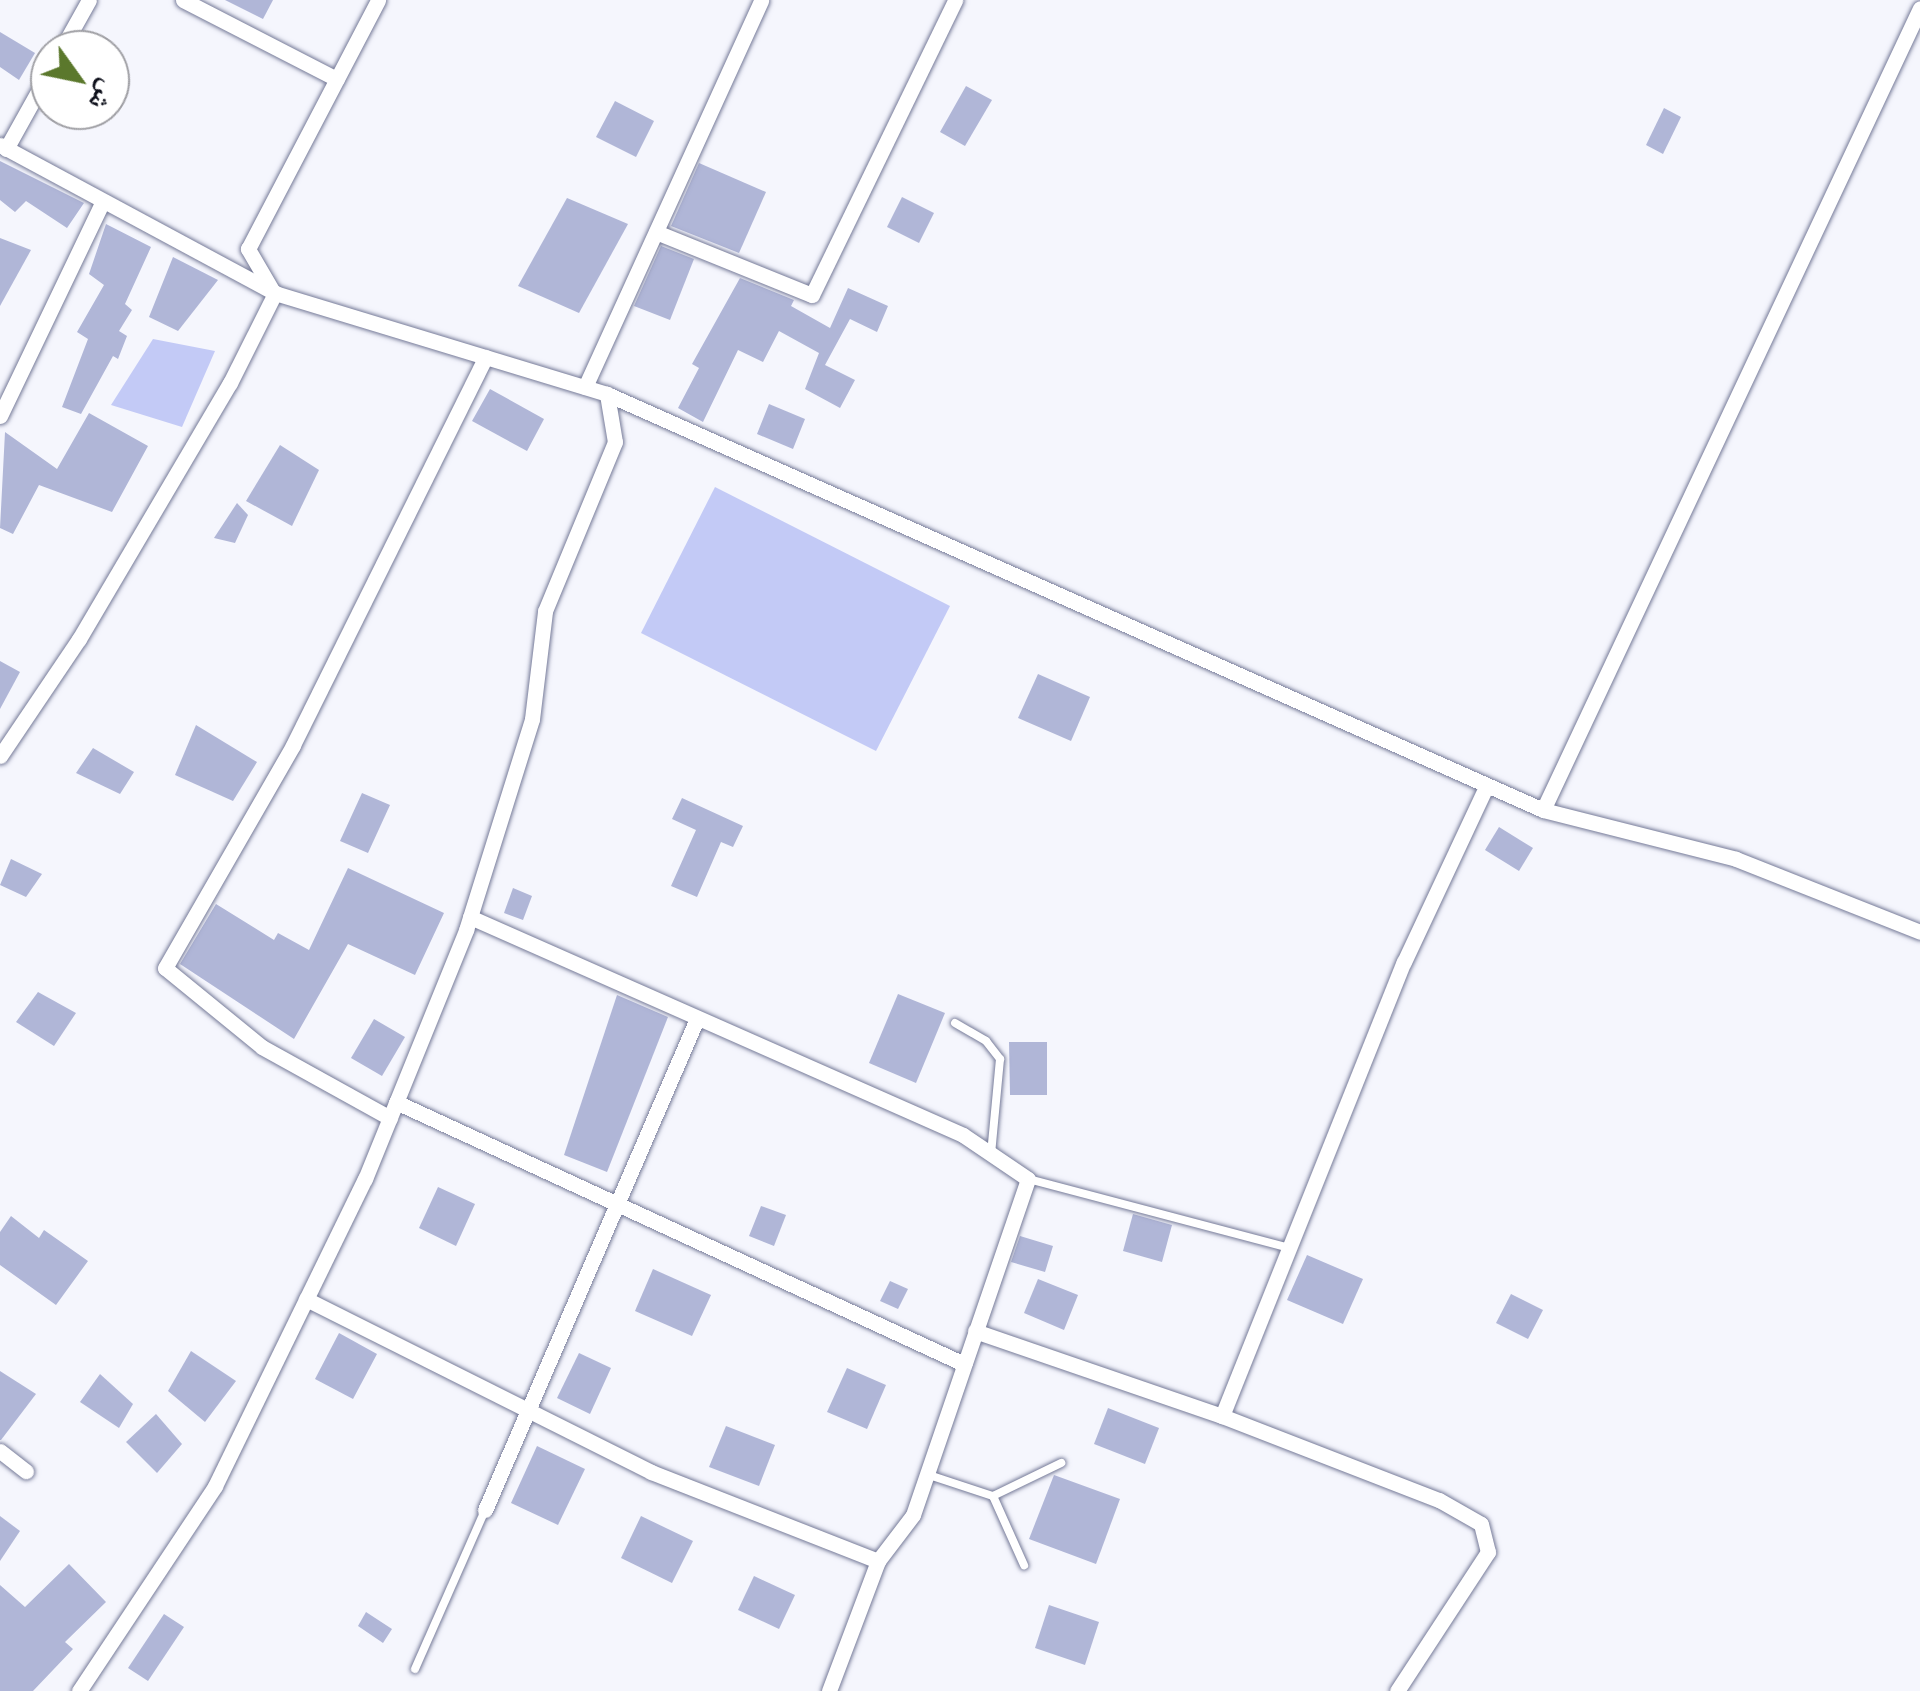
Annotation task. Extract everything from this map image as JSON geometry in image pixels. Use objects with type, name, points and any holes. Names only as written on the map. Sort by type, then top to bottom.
[{"type":"street","points":[[72,30],[89,0]]},
{"type":"street","points":[[183,0],[337,79]]},
{"type":"street","points":[[274,293],[248,249],[378,0]]},
{"type":"street","points":[[585,387],[761,0]]},
{"type":"street","points":[[656,232],[812,295],[954,0]]},
{"type":"street","points":[[1544,810],[1920,8]]},
{"type":"street","points":[[30,103],[3,147],[274,293],[607,394],[1484,789],[1544,810],[1736,860],[1920,932]]},
{"type":"street","points":[[0,416],[103,201]]},
{"type":"street","points":[[0,756],[99,604],[230,382],[274,293]]},
{"type":"street","points":[[486,357],[294,745],[164,968],[262,1047],[393,1110],[618,1205],[964,1364]]},
{"type":"street","points":[[79,1691],[216,1486],[393,1110],[470,917],[532,719],[545,611],[615,442],[607,394]]},
{"type":"street","points":[[1222,1416],[1404,962],[1484,789]]},
{"type":"street","points":[[470,917],[696,1021],[963,1135],[1028,1178],[914,1515],[878,1561],[829,1691]]},
{"type":"street","points":[[485,1510],[696,1021]]},
{"type":"street","points":[[306,1300],[745,1514],[878,1561]]},
{"type":"street","points":[[976,1331],[1222,1416],[1438,1500],[1481,1524],[1488,1552],[1397,1691]]},
{"type":"street","points":[[0,1451],[26,1470]]},
{"type":"lane","points":[[954,1023],[986,1041],[1000,1059],[991,1154]]},
{"type":"lane","points":[[1028,1178],[1289,1248]]},
{"type":"lane","points":[[929,1475],[994,1496],[1061,1462]]},
{"type":"lane","points":[[994,1496],[1024,1565]]},
{"type":"lane","points":[[416,1669],[485,1510]]},
{"type":"shaded area","points":[[153,339],[215,351],[182,427],[111,405]]},
{"type":"shaded area","points":[[715,487],[950,606],[876,751],[641,633]]},
{"type":"building","points":[[225,0],[273,0],[263,19]]},
{"type":"building","points":[[0,32],[30,50],[30,61],[19,80],[0,67]]},
{"type":"building","points":[[966,86],[992,100],[965,146],[940,132]]},
{"type":"building","points":[[615,101],[654,121],[636,157],[596,137]]},
{"type":"building","points":[[1664,108],[1681,117],[1663,154],[1646,145]]},
{"type":"building","points":[[0,161],[84,203],[67,228],[26,201],[15,212],[0,200]]},
{"type":"building","points":[[699,163],[766,192],[739,253],[671,226]]},
{"type":"building","points":[[902,197],[934,213],[919,243],[887,227]]},
{"type":"building","points":[[567,198],[628,224],[579,313],[518,286]]},
{"type":"building","points":[[106,224],[151,247],[125,304],[132,310],[119,331],[127,336],[118,359],[113,356],[81,414],[62,407],[88,339],[77,332],[104,285],[89,274]]},
{"type":"building","points":[[0,238],[31,250],[0,306]]},
{"type":"building","points":[[661,246],[694,259],[670,320],[634,306]]},
{"type":"building","points":[[173,257],[218,280],[178,331],[149,317]]},
{"type":"building","points":[[740,278],[794,300],[791,306],[830,328],[848,288],[888,306],[877,332],[850,319],[825,365],[855,380],[840,408],[805,389],[819,353],[779,331],[763,362],[738,350],[703,422],[678,408],[699,368],[692,364]]},
{"type":"building","points":[[490,389],[544,419],[527,451],[472,421]]},
{"type":"building","points":[[769,404],[805,419],[793,449],[757,434]]},
{"type":"building","points":[[89,413],[148,446],[112,512],[39,485],[13,534],[0,528],[5,432],[57,469]]},
{"type":"building","points":[[280,445],[319,470],[292,526],[246,501]]},
{"type":"building","points":[[237,503],[248,515],[235,543],[214,538]]},
{"type":"building","points":[[0,661],[20,672],[0,709]]},
{"type":"building","points":[[1038,674],[1090,697],[1071,741],[1018,718]]},
{"type":"building","points":[[196,725],[257,762],[233,801],[175,775]]},
{"type":"building","points":[[93,748],[134,772],[120,794],[76,773]]},
{"type":"building","points":[[362,793],[390,805],[368,853],[340,841]]},
{"type":"building","points":[[682,798],[743,826],[733,847],[721,842],[697,897],[671,886],[696,830],[672,819]]},
{"type":"building","points":[[1499,827],[1533,848],[1519,871],[1485,850]]},
{"type":"building","points":[[11,859],[42,874],[26,897],[0,885]]},
{"type":"building","points":[[348,868],[444,913],[415,975],[348,944],[294,1039],[180,964],[216,904],[274,940],[278,933],[309,950]]},
{"type":"building","points":[[513,888],[532,896],[523,920],[504,913]]},
{"type":"building","points":[[38,992],[76,1013],[54,1046],[16,1022]]},
{"type":"building","points":[[898,994],[945,1013],[916,1083],[869,1063]]},
{"type":"building","points":[[617,995],[668,1017],[607,1172],[564,1155]]},
{"type":"building","points":[[374,1019],[405,1037],[382,1076],[351,1058]]},
{"type":"building","points":[[1009,1042],[1047,1042],[1047,1095],[1010,1095]]},
{"type":"building","points":[[438,1187],[475,1204],[456,1246],[419,1228]]},
{"type":"building","points":[[761,1206],[786,1215],[774,1246],[749,1236]]},
{"type":"building","points":[[1133,1214],[1172,1225],[1162,1262],[1123,1251]]},
{"type":"building","points":[[11,1216],[39,1238],[44,1230],[88,1261],[56,1305],[0,1265],[0,1232]]},
{"type":"building","points":[[1020,1236],[1053,1246],[1045,1272],[1011,1262]]},
{"type":"building","points":[[1307,1255],[1363,1279],[1343,1324],[1287,1300]]},
{"type":"building","points":[[653,1269],[711,1295],[692,1336],[635,1311]]},
{"type":"building","points":[[1038,1279],[1078,1295],[1064,1330],[1024,1313]]},
{"type":"building","points":[[890,1281],[908,1289],[898,1309],[880,1301]]},
{"type":"building","points":[[1511,1294],[1543,1310],[1528,1339],[1496,1323]]},
{"type":"building","points":[[339,1333],[377,1354],[353,1399],[315,1379]]},
{"type":"building","points":[[191,1351],[236,1381],[205,1422],[168,1391]]},
{"type":"building","points":[[579,1353],[611,1368],[590,1414],[557,1398]]},
{"type":"building","points":[[847,1368],[886,1385],[867,1429],[827,1412]]},
{"type":"building","points":[[0,1371],[36,1394],[1,1440],[0,1440]]},
{"type":"building","points":[[100,1374],[133,1404],[119,1428],[80,1402]]},
{"type":"building","points":[[1108,1408],[1159,1428],[1145,1464],[1094,1444]]},
{"type":"building","points":[[156,1414],[182,1444],[157,1473],[126,1442]]},
{"type":"building","points":[[726,1426],[775,1445],[759,1486],[709,1467]]},
{"type":"building","points":[[537,1446],[585,1469],[558,1525],[511,1503]]},
{"type":"building","points":[[1054,1475],[1120,1499],[1096,1564],[1029,1539]]},
{"type":"building","points":[[0,1516],[20,1531],[0,1561]]},
{"type":"building","points":[[641,1516],[693,1541],[672,1583],[621,1558]]},
{"type":"building","points":[[69,1564],[106,1602],[65,1642],[73,1649],[33,1691],[0,1691],[0,1585],[25,1607]]},
{"type":"building","points":[[754,1576],[795,1595],[779,1629],[738,1610]]},
{"type":"building","points":[[1049,1605],[1099,1622],[1085,1665],[1035,1648]]},
{"type":"building","points":[[366,1612],[392,1629],[383,1643],[358,1626]]},
{"type":"building","points":[[164,1614],[184,1627],[148,1681],[128,1668]]}]
